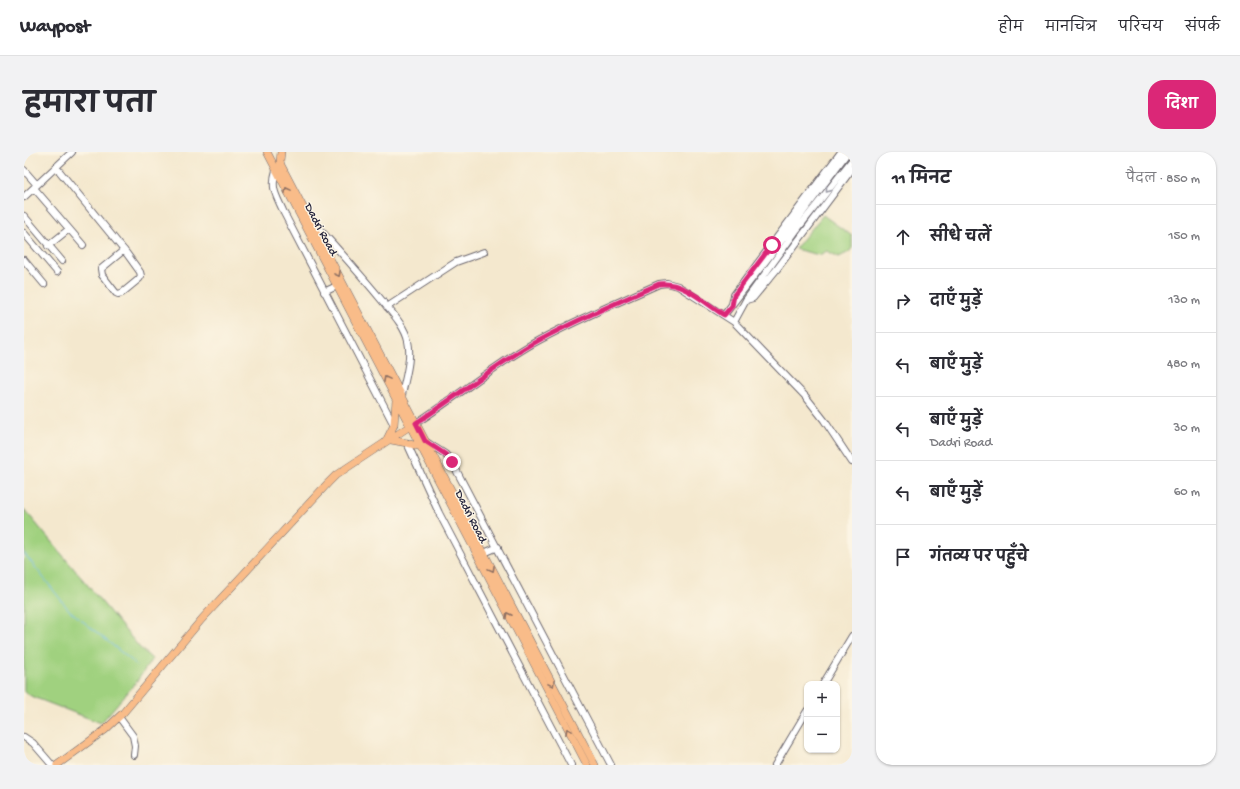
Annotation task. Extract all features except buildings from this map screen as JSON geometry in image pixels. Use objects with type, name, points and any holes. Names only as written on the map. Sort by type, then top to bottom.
[{"type":"main road","name":"Dadri Road","points":[[267,152],[279,165],[310,219],[586,765]]},
{"type":"main road","name":"Dadri Road","points":[[275,152],[279,165],[334,287],[399,397]]},
{"type":"main road","points":[[279,165],[281,152]]},
{"type":"main road","points":[[388,442],[394,425],[399,397]]},
{"type":"main road","points":[[57,765],[105,730],[119,717],[202,619],[328,482],[336,475],[388,442],[413,424]]},
{"type":"main road","points":[[388,442],[423,444]]},
{"type":"main road","name":"Dadri Road","points":[[423,444],[484,553],[595,765]]},
{"type":"street","points":[[24,197],[72,152]]},
{"type":"street","points":[[732,306],[734,295],[841,152]]},
{"type":"street","points":[[724,315],[848,152]]},
{"type":"street","points":[[734,322],[746,300],[796,231],[852,160]]},
{"type":"street","points":[[279,165],[273,180],[274,189],[284,213],[394,425]]},
{"type":"street","points":[[56,166],[124,250],[140,272],[139,279],[122,293],[118,294],[102,275],[101,269],[124,250]]},
{"type":"street","points":[[746,300],[753,298],[777,270],[852,169]]},
{"type":"street","points":[[24,170],[68,229],[83,245]]},
{"type":"street","points":[[24,216],[62,261]]},
{"type":"street","points":[[310,219],[350,262],[387,307],[407,336],[409,348],[406,374],[399,397]]},
{"type":"street","points":[[48,246],[68,229]]},
{"type":"street","points":[[24,233],[56,272]]},
{"type":"street","points":[[387,307],[456,262],[484,252]]},
{"type":"street","points":[[24,260],[44,284]]},
{"type":"street","points":[[413,424],[532,344],[659,284],[667,283],[678,286],[734,322],[813,406],[852,462]]},
{"type":"street","points":[[324,292],[334,287]]},
{"type":"street","points":[[407,443],[439,513],[571,765]]},
{"type":"street","points":[[423,444],[445,454],[452,462],[498,547],[611,765]]},
{"type":"street","points":[[484,553],[498,547]]},
{"type":"street","points":[[825,681],[852,636]]},
{"type":"street","points":[[775,765],[804,716]]},
{"type":"street","points":[[119,717],[133,736],[135,746],[134,755]]},
{"type":"street","points":[[24,737],[33,743],[52,765]]},
{"type":"green space","points":[[823,215],[852,236],[852,248],[849,252],[839,257],[827,251],[819,255],[795,249]]},
{"type":"green space","points":[[24,509],[140,648],[152,659],[137,681],[101,723],[33,697],[24,692]]},
{"type":"waterway","points":[[24,553],[69,610],[137,665]]},
{"type":"route","points":[[452,462],[445,454],[425,441],[416,423],[532,344],[571,324],[659,284],[667,283],[678,286],[724,315],[732,306],[734,295],[772,245]]}]
